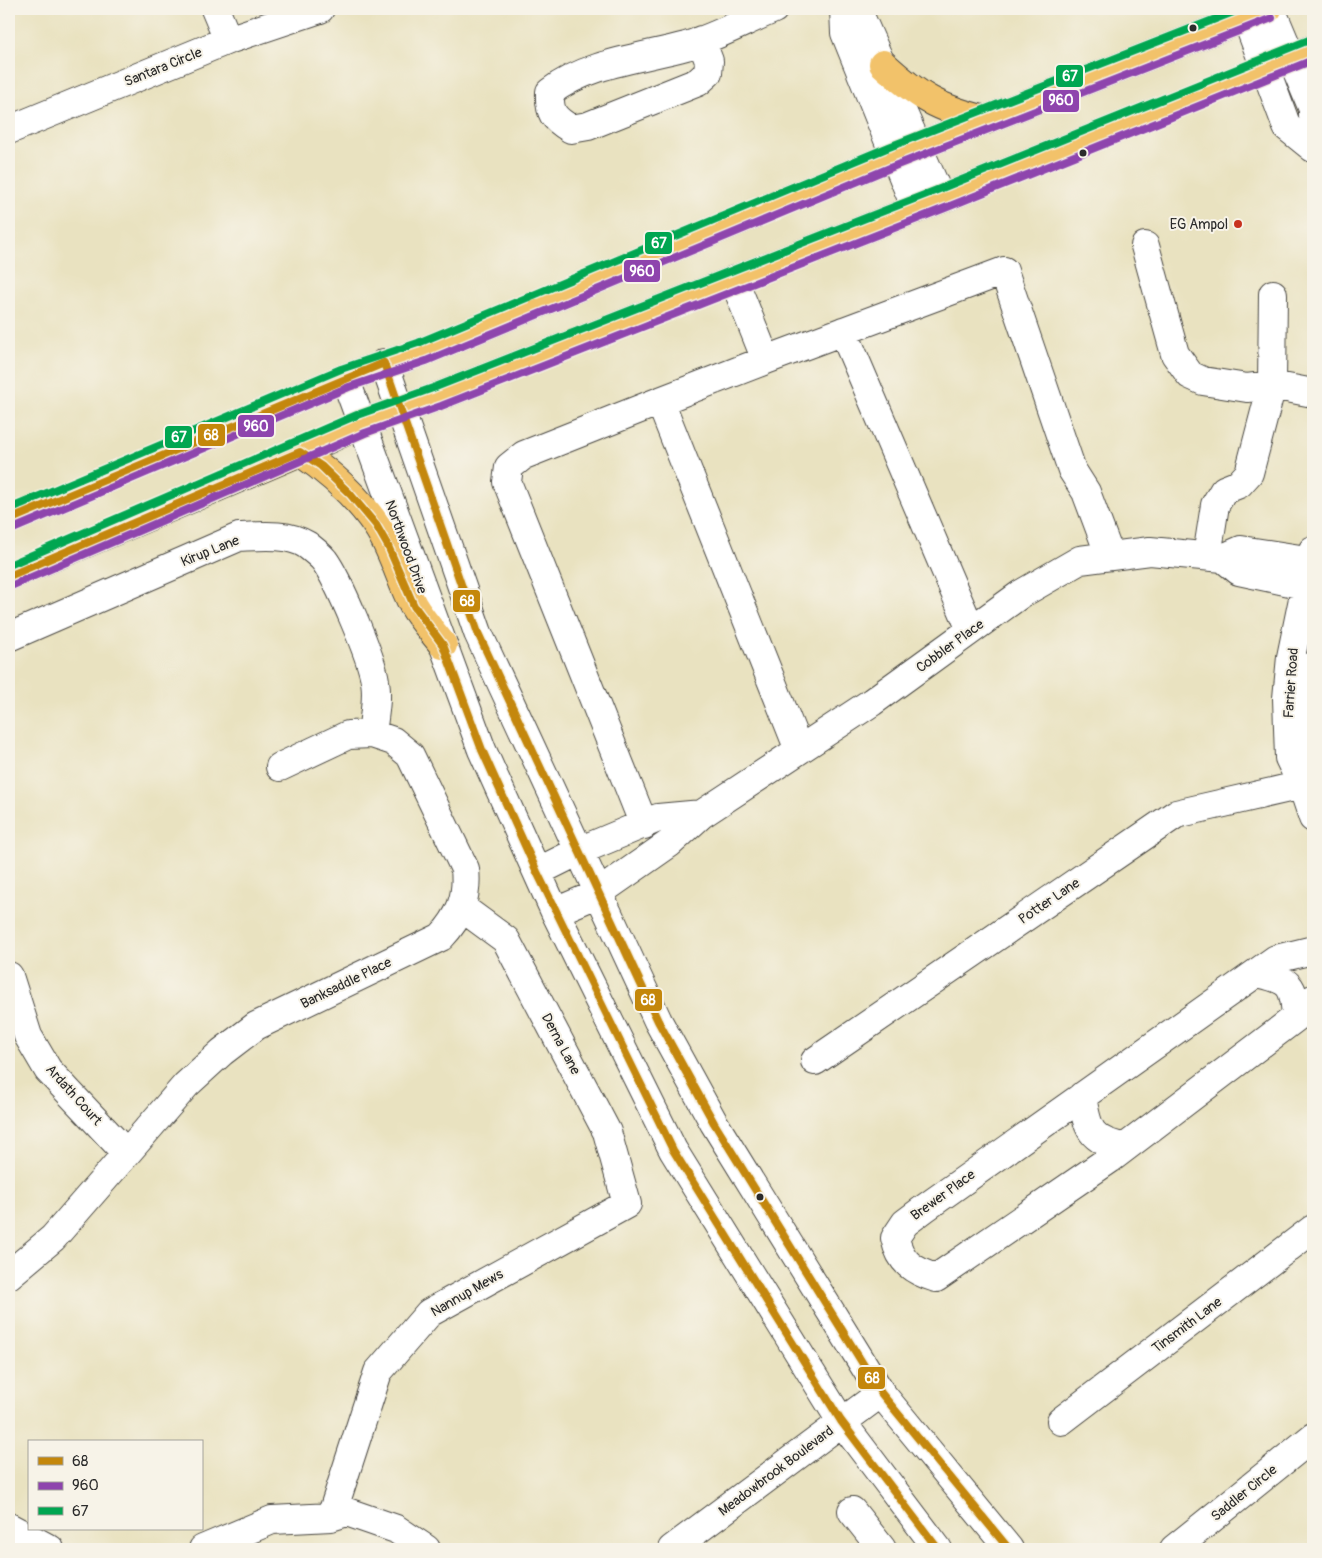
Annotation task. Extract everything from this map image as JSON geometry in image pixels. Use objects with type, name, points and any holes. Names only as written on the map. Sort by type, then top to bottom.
[{"type":"main road","points":[[9,520],[345,378],[384,363],[422,352],[893,156],[1262,12]]},
{"type":"main road","points":[[9,576],[300,452],[361,424],[941,200],[1290,58]]},
{"type":"main road","points":[[883,64],[923,98],[955,113],[986,120]]},
{"type":"main road","points":[[300,452],[321,466],[350,494],[376,525],[388,546],[414,606],[443,645]]},
{"type":"street","points":[[215,9],[228,40]]},
{"type":"street","name":"Santara Circle","points":[[9,130],[228,40],[320,9]]},
{"type":"street","points":[[701,40],[709,61],[708,74],[698,82],[588,126],[571,129],[555,120],[549,105],[550,92],[560,84],[597,69],[701,40],[774,9]]},
{"type":"street","points":[[844,9],[845,33],[893,156],[916,209]]},
{"type":"street","points":[[857,9],[883,64],[941,200]]},
{"type":"street","points":[[1262,12],[1290,58],[1313,109],[1313,116]]},
{"type":"street","points":[[1290,58],[1287,127],[1313,148]]},
{"type":"street","points":[[1145,246],[1175,354],[1190,375],[1203,381],[1247,388],[1272,385],[1313,393]]},
{"type":"street","points":[[644,824],[507,482],[509,468],[524,455],[766,360],[1004,272],[1072,470],[1086,492],[1110,556]]},
{"type":"street","points":[[734,280],[766,360]]},
{"type":"street","points":[[1215,557],[1215,505],[1224,490],[1239,484],[1249,473],[1272,385],[1273,294]]},
{"type":"street","points":[[843,331],[971,630]]},
{"type":"street","points":[[384,363],[478,633],[658,1021],[714,1123],[881,1393],[1009,1549]]},
{"type":"street","name":"Northwood Drive","points":[[345,378],[482,750],[555,912],[673,1150],[841,1421],[938,1549]]},
{"type":"street","points":[[660,402],[799,750]]},
{"type":"street","name":"Kirup Lane","points":[[9,637],[239,537],[265,535],[289,538],[306,545],[324,560],[356,627],[375,678],[377,695],[372,734]]},
{"type":"street","name":"Cobbler Place","points":[[555,912],[598,894],[670,843],[702,814],[872,702],[1021,594],[1080,560],[1150,551],[1215,557],[1239,571],[1311,569]]},
{"type":"street","name":"Farrier Road","points":[[1311,569],[1291,657],[1287,698],[1290,758],[1302,784],[1313,818]]},
{"type":"street","name":"Farrier Road","points":[[1302,784],[1308,754],[1313,666]]},
{"type":"street","name":"Banksaddle Place","points":[[9,1276],[52,1238],[186,1085],[256,1026],[441,937],[455,922],[466,886],[464,869],[410,755],[393,741],[372,734],[348,734],[280,767]]},
{"type":"street","name":"Potter Lane","points":[[815,1061],[1176,814],[1302,784]]},
{"type":"street","name":"Cobbler Place","points":[[537,872],[579,850],[658,818],[702,814]]},
{"type":"street","name":"Derna Lane","points":[[461,907],[506,940],[608,1132],[627,1204]]},
{"type":"street","name":"Brewer Place","points":[[1305,1008],[1125,1147],[936,1278],[907,1265],[898,1253],[895,1238],[905,1223],[1276,959],[1313,950]]},
{"type":"street","points":[[1257,973],[1287,983],[1305,1008]]},
{"type":"street","name":"Ardath Court","points":[[9,976],[28,1036],[48,1070],[126,1153]]},
{"type":"street","points":[[1082,1096],[1089,1130],[1098,1138],[1114,1146],[1125,1147]]},
{"type":"street","name":"Nannup Mews","points":[[331,1517],[378,1372],[429,1313],[627,1204]]},
{"type":"street","name":"Tinsmith Lane","points":[[1061,1421],[1313,1229]]},
{"type":"street","name":"Meadowbrook Boulevard","points":[[672,1549],[881,1393]]},
{"type":"street","name":"Saddler Circle","points":[[1174,1549],[1313,1437]]},
{"type":"street","points":[[852,1511],[882,1549]]},
{"type":"street","points":[[203,1549],[272,1520],[331,1517],[347,1512],[396,1529],[426,1549]]},
{"type":"street","points":[[9,1527],[50,1549]]},
{"type":"transit line","name":"67","points":[[9,509],[341,369],[418,343],[889,147],[1241,9]]},
{"type":"transit line","name":"960","points":[[13,529],[349,387],[426,361],[897,165],[1272,18]]},
{"type":"transit line","name":"67","points":[[9,565],[357,415],[433,388],[937,190],[1309,40]]},
{"type":"transit line","name":"960","points":[[13,585],[365,433],[441,406],[945,208],[1313,60]]},
{"type":"transit line","name":"68","points":[[9,520],[384,363],[478,633],[658,1021],[714,1123],[881,1393],[1009,1549]]},
{"type":"transit line","name":"68","points":[[9,576],[300,452],[321,466],[350,494],[376,525],[388,546],[414,606],[443,645],[482,750],[537,872],[673,1150],[841,1421],[938,1549]]},
{"type":"place","name":"EG Ampol","points":[[1238,224]]}]
